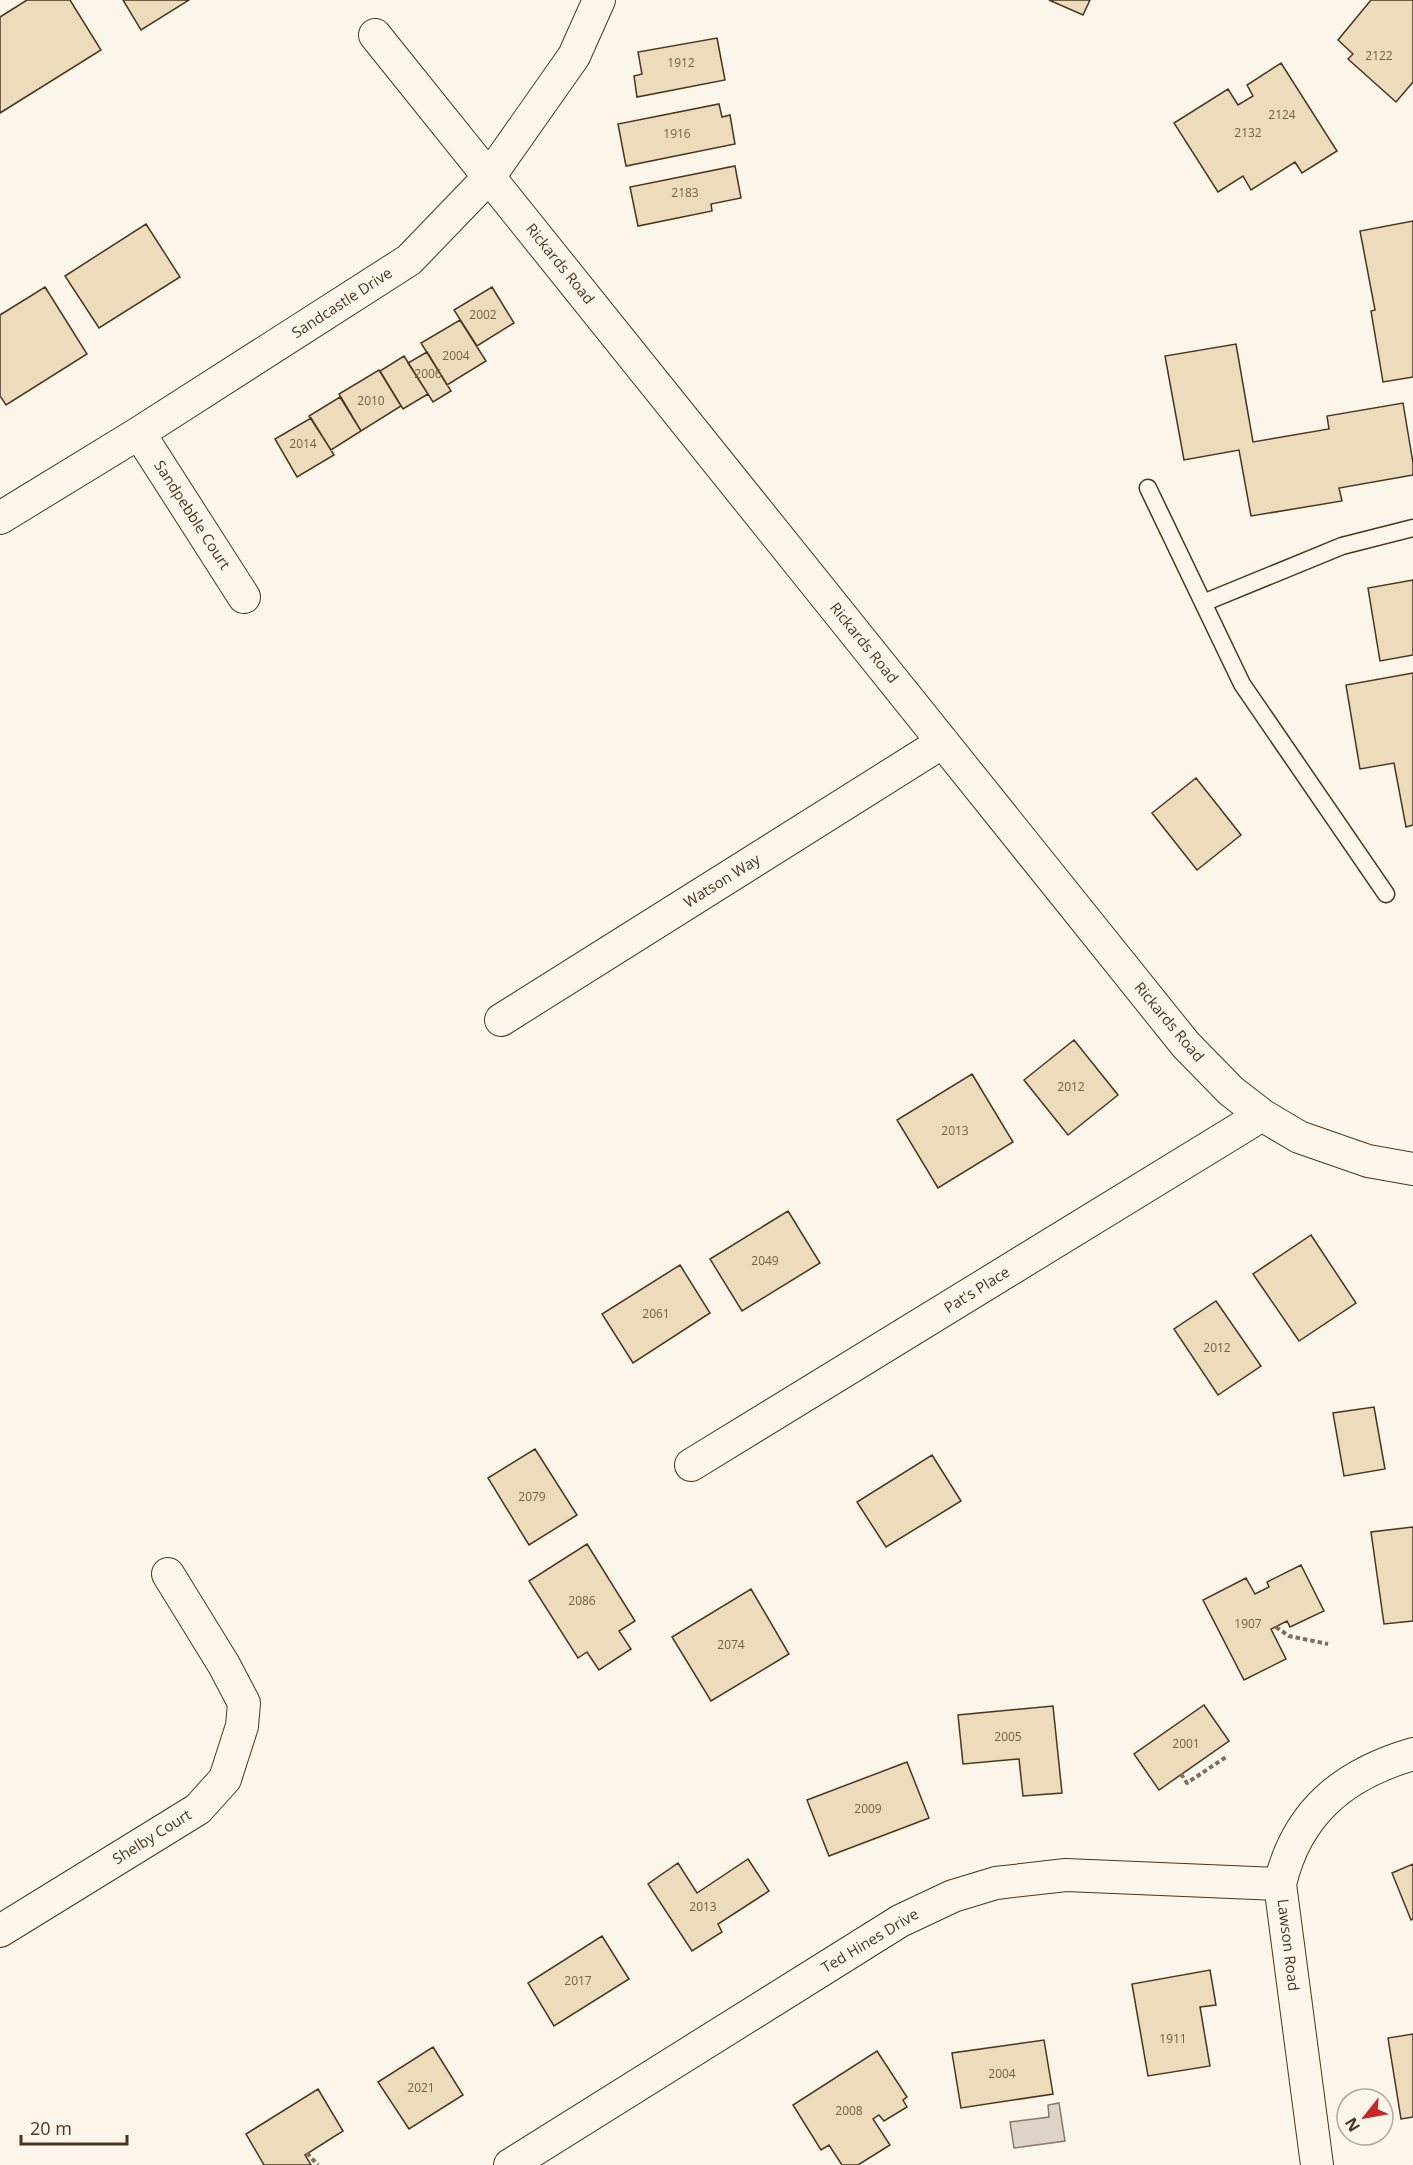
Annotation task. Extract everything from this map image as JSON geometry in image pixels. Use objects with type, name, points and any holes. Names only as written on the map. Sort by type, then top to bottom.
[{"type":"street","name":"Sandcastle Drive","points":[[0,518],[140,433],[409,260],[489,177],[574,56],[599,0]]},
{"type":"street","name":"Rickards Road","points":[[375,35],[1186,1046],[1231,1091],[1262,1115],[1299,1137],[1368,1161],[1413,1169]]},
{"type":"street","name":"Sandpebble Court","points":[[140,433],[244,597]]},
{"type":"street","name":"Watson Way","points":[[501,1020],[943,742]]},
{"type":"street","name":"Pat's Place","points":[[691,1465],[1262,1115]]},
{"type":"street","name":"Shelby Court","points":[[0,1931],[198,1809],[225,1779],[242,1725],[244,1702],[168,1574]]},
{"type":"street","name":"Lawson Road","points":[[1317,2165],[1280,1884],[1286,1859],[1299,1833],[1321,1804],[1351,1779],[1393,1760],[1413,1754]]},
{"type":"street","name":"Ted Hines Drive","points":[[510,2165],[900,1921],[953,1896],[996,1883],[1066,1875],[1280,1884]]},
{"type":"lane","points":[[1148,488],[1242,684],[1386,894]]},
{"type":"lane","points":[[1203,603],[1342,546],[1413,528]]},
{"type":"path","points":[[1275,1627],[1289,1636],[1328,1644]]},
{"type":"path","points":[[1181,1774],[1187,1783],[1226,1757]]},
{"type":"path","points":[[307,2153],[318,2165]]},
{"type":"shaded area","points":[[1059,2103],[1065,2141],[1014,2148],[1010,2122],[1049,2117],[1048,2105]]},
{"type":"building","points":[[27,0],[70,0],[101,50],[0,113],[0,17]]},
{"type":"building","points":[[123,0],[189,0],[141,30]]},
{"type":"building","points":[[1049,0],[1090,0],[1083,15]]},
{"type":"building","points":[[1371,0],[1413,0],[1413,82],[1396,102],[1348,59],[1353,54],[1338,40]]},
{"type":"building","points":[[717,38],[725,80],[637,97],[634,76],[642,74],[638,52]]},
{"type":"building","points":[[1281,63],[1337,151],[1302,173],[1295,162],[1251,190],[1243,176],[1218,192],[1174,123],[1228,89],[1238,105],[1253,96],[1247,85]]},
{"type":"building","points":[[719,104],[722,117],[730,115],[735,144],[626,166],[618,124]]},
{"type":"building","points":[[735,166],[741,198],[711,204],[712,211],[638,226],[630,187]]},
{"type":"building","points":[[1413,221],[1413,377],[1383,382],[1371,311],[1375,310],[1360,231]]},
{"type":"building","points":[[146,224],[180,277],[99,328],[65,276]]},
{"type":"building","points":[[45,287],[87,354],[6,405],[0,396],[0,315]]},
{"type":"building","points":[[492,287],[514,323],[477,346],[454,310]]},
{"type":"building","points":[[460,320],[486,361],[447,385],[421,343]]},
{"type":"building","points":[[1236,344],[1253,442],[1329,429],[1327,416],[1403,403],[1413,475],[1339,488],[1342,501],[1251,516],[1239,450],[1184,460],[1165,356]]},
{"type":"building","points":[[427,352],[451,391],[433,402],[408,363]]},
{"type":"building","points":[[404,356],[428,394],[403,409],[380,371]]},
{"type":"building","points":[[379,370],[401,406],[361,431],[339,394]]},
{"type":"building","points":[[340,397],[361,431],[331,450],[309,416]]},
{"type":"building","points":[[311,418],[334,455],[297,477],[275,439]]},
{"type":"building","points":[[1413,580],[1413,655],[1380,661],[1368,588]]},
{"type":"building","points":[[1413,673],[1413,825],[1406,827],[1394,763],[1360,769],[1346,685]]},
{"type":"building","points":[[1196,778],[1241,835],[1197,870],[1152,813]]},
{"type":"building","points":[[1074,1040],[1118,1095],[1068,1135],[1024,1080]]},
{"type":"building","points":[[972,1074],[1013,1142],[938,1188],[897,1120]]},
{"type":"building","points":[[788,1211],[820,1263],[742,1311],[710,1259]]},
{"type":"building","points":[[1311,1235],[1356,1303],[1299,1341],[1253,1274]]},
{"type":"building","points":[[680,1265],[710,1313],[633,1363],[602,1314]]},
{"type":"building","points":[[1216,1301],[1261,1366],[1218,1395],[1174,1329]]},
{"type":"building","points":[[1374,1407],[1385,1469],[1344,1476],[1333,1413]]},
{"type":"building","points":[[535,1449],[577,1515],[529,1545],[488,1478]]},
{"type":"building","points":[[932,1455],[961,1501],[886,1547],[857,1502]]},
{"type":"building","points":[[1413,1527],[1413,1621],[1384,1624],[1371,1532]]},
{"type":"building","points":[[587,1544],[635,1621],[619,1631],[631,1649],[599,1670],[587,1652],[578,1658],[529,1581]]},
{"type":"building","points":[[1301,1565],[1324,1611],[1290,1627],[1287,1621],[1271,1629],[1286,1659],[1244,1680],[1203,1600],[1246,1578],[1255,1594],[1269,1587],[1267,1582]]},
{"type":"building","points":[[751,1589],[789,1654],[711,1701],[672,1637]]},
{"type":"building","points":[[1204,1705],[1229,1741],[1159,1790],[1134,1754]]},
{"type":"building","points":[[1053,1706],[1062,1793],[1023,1796],[1019,1759],[963,1764],[958,1715]]},
{"type":"building","points":[[907,1762],[929,1818],[829,1856],[807,1800]]},
{"type":"building","points":[[748,1859],[769,1891],[718,1924],[722,1932],[692,1951],[648,1884],[678,1863],[697,1893]]},
{"type":"building","points":[[1413,1864],[1413,1919],[1411,1920],[1392,1873]]},
{"type":"building","points":[[602,1936],[629,1979],[554,2026],[528,1983]]},
{"type":"building","points":[[1210,1970],[1216,2005],[1200,2007],[1210,2066],[1148,2076],[1132,1984]]},
{"type":"building","points":[[1413,2034],[1413,2117],[1401,2119],[1388,2038]]},
{"type":"building","points":[[1044,2040],[1053,2094],[961,2108],[952,2053]]},
{"type":"building","points":[[433,2047],[463,2095],[409,2129],[378,2082]]},
{"type":"building","points":[[877,2051],[907,2097],[903,2100],[907,2107],[884,2121],[879,2115],[873,2119],[890,2145],[858,2165],[842,2165],[829,2145],[821,2150],[793,2105]]},
{"type":"building","points":[[318,2089],[343,2131],[305,2155],[311,2165],[264,2165],[246,2134]]}]
